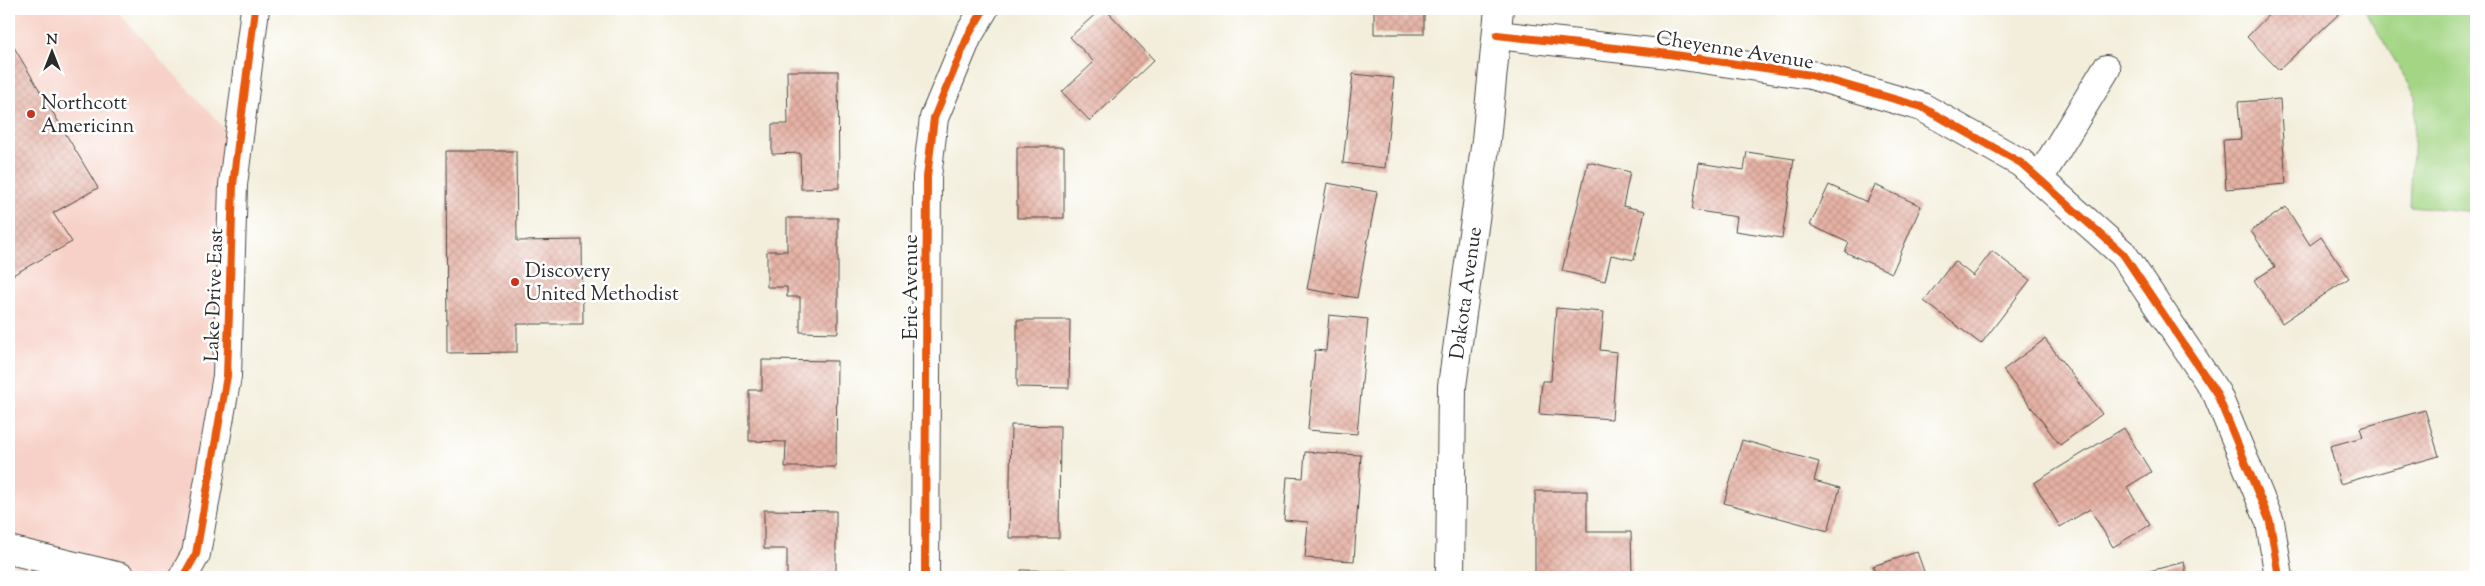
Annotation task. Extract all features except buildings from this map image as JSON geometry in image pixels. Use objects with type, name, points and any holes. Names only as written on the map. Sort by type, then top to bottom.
[{"type":"street","name":"Lake Drive East","points":[[183,577],[196,554],[227,376],[233,186],[255,9]]},
{"type":"street","name":"Erie Avenue","points":[[925,577],[927,177],[934,118],[968,36],[984,9]]},
{"type":"street","name":"Cheyenne Avenue","points":[[1498,22],[1669,54],[1811,75],[1922,107],[2021,164],[2122,254],[2217,394],[2270,522],[2279,577]]},
{"type":"street","name":"Dakota Avenue","points":[[1450,577],[1452,386],[1486,140],[1498,22]]},
{"type":"street","points":[[2038,179],[2106,69]]},
{"type":"street","points":[[9,550],[121,577]]},
{"type":"shaded area","points":[[9,9],[114,9],[238,143],[229,308],[183,577],[9,577]]},
{"type":"green space","points":[[2364,9],[2476,9],[2476,212],[2410,206],[2416,96]]},
{"type":"cycle path","points":[[183,577],[196,554],[227,376],[233,185],[255,9]]},
{"type":"cycle path","points":[[925,577],[927,177],[934,118],[968,36],[984,9]]},
{"type":"cycle path","points":[[1497,35],[1669,54],[1811,75],[1922,107],[2021,163],[2123,254],[2217,394],[2270,522],[2279,577]]},
{"type":"place","name":"Northcott Americinn","points":[[31,114]]},
{"type":"place","name":"Discovery United Methodist","points":[[515,282]]}]
